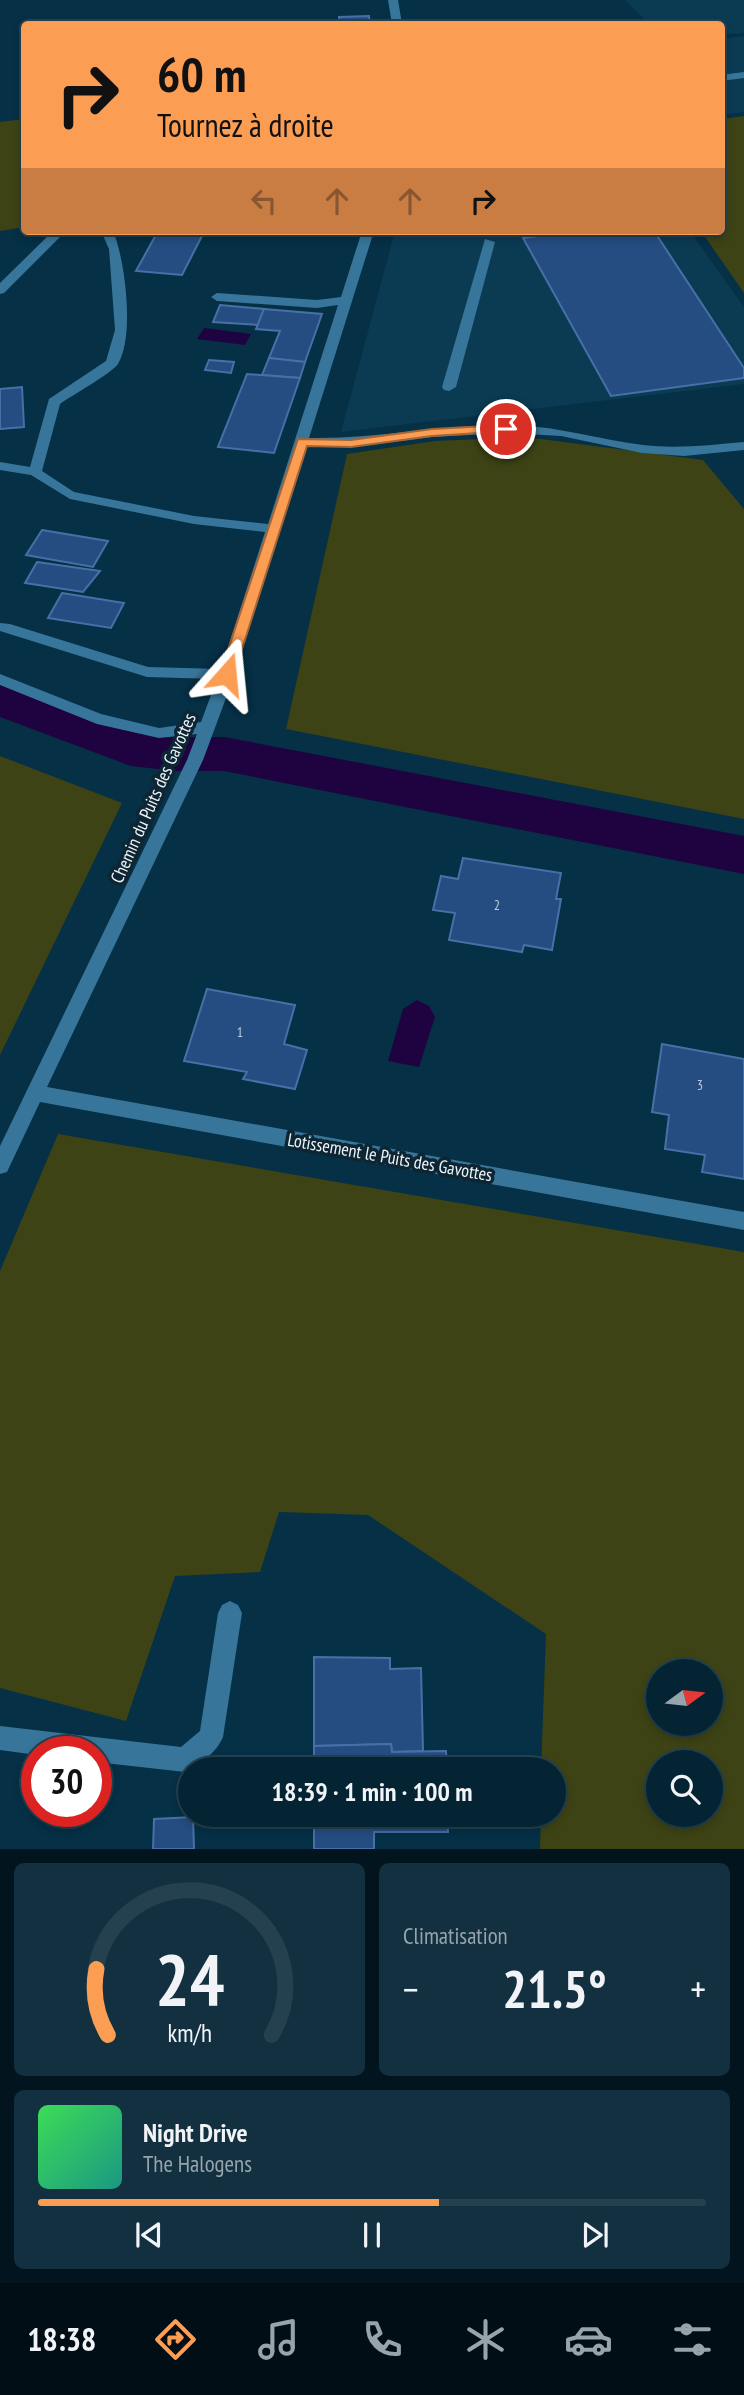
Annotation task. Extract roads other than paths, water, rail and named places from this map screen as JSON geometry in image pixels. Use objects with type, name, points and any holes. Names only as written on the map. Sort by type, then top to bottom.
[{"type":"street","points":[[393,0],[396,21]]},
{"type":"street","points":[[725,77],[744,75]]},
{"type":"street","points":[[0,290],[56,235]]},
{"type":"street","points":[[35,472],[54,402],[112,363],[121,330],[115,249],[109,235]]},
{"type":"street","name":"Chemin du Puits des Gavottes","points":[[0,1166],[195,760],[227,674],[367,235]]},
{"type":"street","points":[[449,387],[486,236]]},
{"type":"street","points":[[217,297],[317,304],[346,300]]},
{"type":"street","points":[[302,442],[351,443],[432,433],[506,429],[561,432],[642,449],[684,452],[744,446]]},
{"type":"street","points":[[0,466],[35,472],[70,495],[194,520],[274,529]]},
{"type":"street","points":[[5,627],[148,672],[227,674]]},
{"type":"street","points":[[0,680],[97,719],[159,733],[207,727]]},
{"type":"street","name":"Lotissement le Puits des Gavottes","points":[[35,1093],[744,1221]]},
{"type":"street","points":[[0,1738],[186,1760],[211,1737],[230,1613]]},
{"type":"waterway","points":[[0,700],[131,749],[175,754],[224,754],[744,855]]}]
